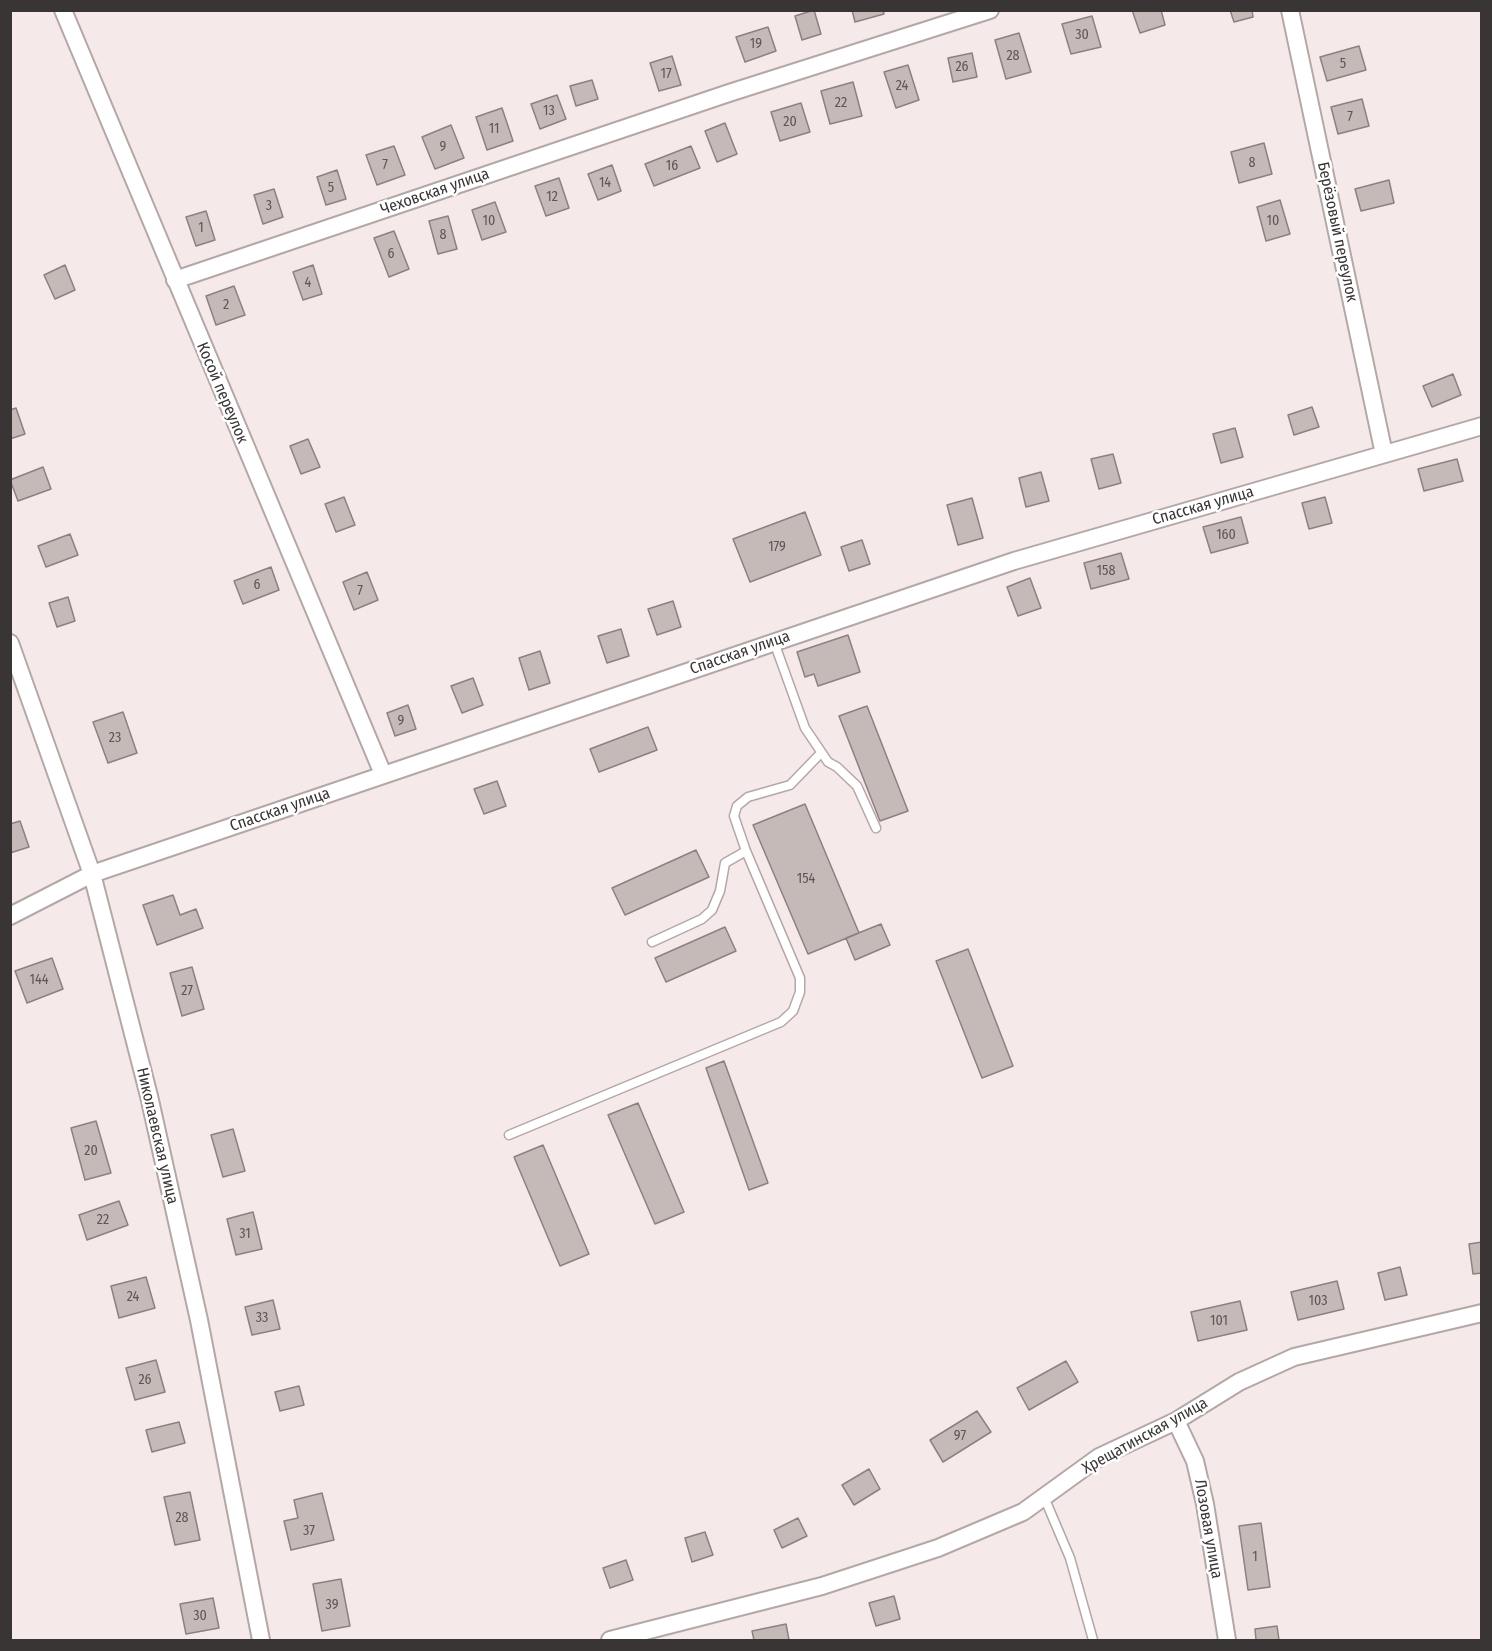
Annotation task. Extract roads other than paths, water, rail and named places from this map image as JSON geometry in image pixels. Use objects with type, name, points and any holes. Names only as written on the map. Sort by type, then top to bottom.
[{"type":"street","name":"Косой переулок","points":[[63,10],[383,774]]},
{"type":"street","name":"Чеховская улица","points":[[175,280],[729,93],[990,10]]},
{"type":"street","name":"Берёзовый переулок","points":[[1290,10],[1384,454]]},
{"type":"street","name":"Спасская улица","points":[[10,916],[92,874],[1014,561],[1482,426]]},
{"type":"street","name":"Николаевская улица","points":[[10,643],[92,874],[149,1096],[196,1309],[261,1641]]},
{"type":"street","name":"Хрещатинская улица","points":[[610,1641],[822,1586],[938,1548],[1023,1512],[1099,1457],[1176,1421],[1239,1382],[1294,1357],[1482,1313]]},
{"type":"street","name":"Лозовая улица","points":[[1176,1421],[1195,1461],[1205,1504],[1227,1641]]},
{"type":"lane","points":[[774,642],[805,728],[820,754],[857,786],[876,828]]},
{"type":"lane","points":[[509,1135],[781,1022],[793,1011],[800,992],[800,978],[746,851],[734,816],[737,806],[748,797],[790,785],[820,754]]},
{"type":"lane","points":[[652,942],[702,920],[712,910],[720,891],[725,863],[746,851]]},
{"type":"lane","points":[[1044,1497],[1070,1558],[1093,1641]]}]
